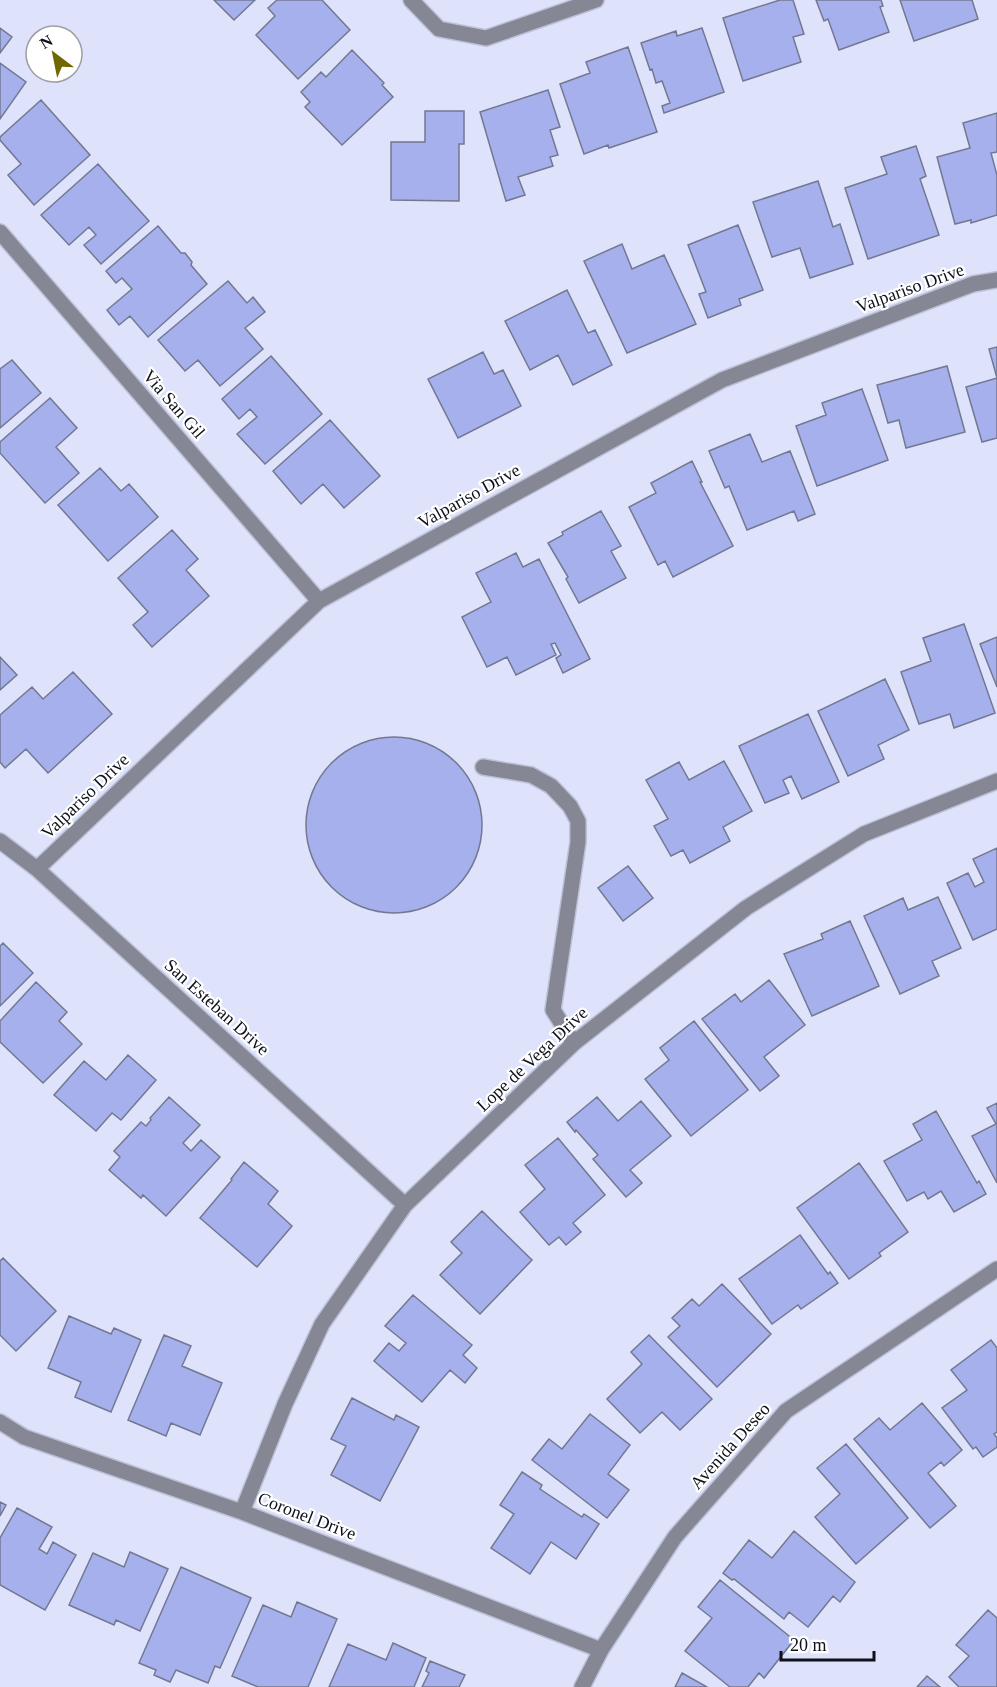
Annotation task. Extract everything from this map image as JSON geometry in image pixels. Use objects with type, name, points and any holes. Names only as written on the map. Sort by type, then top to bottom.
[{"type":"street","points":[[411,0],[439,29],[486,38],[596,0]]},
{"type":"street","name":"Via San Gil","points":[[0,232],[319,601]]},
{"type":"street","name":"Valpariso Drive","points":[[37,868],[319,601],[722,380],[973,284],[997,280]]},
{"type":"street","points":[[483,767],[531,775],[551,786],[570,806],[578,821],[578,842],[553,1010],[574,1043]]},
{"type":"street","name":"Lope de Vega Drive","points":[[243,1512],[285,1404],[322,1324],[405,1205],[574,1043],[746,908],[864,834],[997,781]]},
{"type":"street","name":"San Esteban Drive","points":[[0,841],[37,868],[405,1205]]},
{"type":"street","name":"Avenida Deseo","points":[[582,1687],[601,1650],[675,1537],[786,1412],[997,1269]]},
{"type":"street","name":"Coronel Drive","points":[[0,1422],[24,1437],[243,1512],[601,1650]]},
{"type":"building","points":[[214,0],[255,0],[234,20]]},
{"type":"building","points":[[277,0],[322,0],[350,30],[298,79],[256,35],[275,16],[268,8]]},
{"type":"building","points":[[780,0],[793,0],[804,34],[793,37],[801,62],[743,81],[723,18]]},
{"type":"building","points":[[816,0],[881,0],[883,6],[880,7],[889,32],[839,50],[828,19],[824,21]]},
{"type":"building","points":[[900,0],[972,0],[978,19],[914,41]]},
{"type":"building","points":[[0,28],[12,37],[0,53]]},
{"type":"building","points":[[702,28],[724,92],[664,113],[662,106],[670,103],[662,81],[656,83],[641,43],[676,31],[677,36]]},
{"type":"building","points":[[628,47],[657,132],[584,154],[560,84],[590,73],[586,62]]},
{"type":"building","points":[[352,50],[384,83],[382,85],[393,97],[342,145],[305,107],[310,102],[301,92],[321,72],[326,77]]},
{"type":"building","points":[[0,63],[24,81],[25,84],[0,119]]},
{"type":"building","points":[[548,90],[560,127],[550,130],[558,155],[550,157],[553,166],[518,177],[525,195],[506,201],[480,112]]},
{"type":"building","points":[[41,100],[90,155],[34,205],[8,175],[21,164],[0,140],[0,137]]},
{"type":"building","points":[[425,111],[464,111],[464,144],[459,144],[459,201],[391,200],[391,142],[425,142]]},
{"type":"building","points":[[997,113],[997,152],[991,153],[997,175],[997,215],[971,223],[971,220],[955,224],[937,157],[970,148],[963,123]]},
{"type":"building","points":[[916,146],[926,176],[920,179],[939,235],[868,259],[845,188],[887,174],[881,157]]},
{"type":"building","points":[[98,164],[149,221],[101,264],[84,245],[96,235],[89,227],[69,245],[41,215]]},
{"type":"building","points":[[818,181],[833,227],[840,224],[853,264],[810,278],[800,248],[772,257],[753,202]]},
{"type":"building","points":[[738,225],[763,290],[739,299],[741,305],[708,318],[699,294],[706,292],[688,245]]},
{"type":"building","points":[[158,226],[181,253],[185,253],[192,262],[191,265],[207,284],[148,337],[130,316],[119,325],[107,310],[132,289],[122,278],[116,283],[106,271]]},
{"type":"building","points":[[622,244],[632,269],[664,255],[696,324],[627,353],[584,261]]},
{"type":"building","points":[[228,281],[247,303],[253,297],[265,312],[245,328],[263,349],[220,386],[198,360],[185,371],[158,340]]},
{"type":"building","points":[[567,290],[588,333],[595,330],[612,365],[573,385],[558,355],[530,370],[505,321]]},
{"type":"building","points":[[997,347],[997,378],[989,349]]},
{"type":"building","points":[[483,352],[494,374],[503,370],[521,406],[458,438],[428,379]]},
{"type":"building","points":[[271,356],[322,414],[265,464],[237,434],[257,417],[250,409],[239,419],[222,399]]},
{"type":"building","points":[[12,360],[41,393],[0,428],[0,369]]},
{"type":"building","points":[[947,366],[965,432],[906,448],[899,420],[888,423],[877,385]]},
{"type":"building","points":[[997,378],[997,438],[982,442],[966,387]]},
{"type":"building","points":[[862,389],[888,460],[817,486],[796,426],[826,415],[822,403]]},
{"type":"building","points":[[50,398],[77,428],[56,447],[79,473],[45,503],[0,453],[0,442]]},
{"type":"building","points":[[330,420],[380,476],[344,508],[323,484],[301,504],[273,471]]},
{"type":"building","points":[[750,434],[762,462],[790,451],[815,514],[798,521],[794,511],[747,530],[729,486],[725,488],[709,451]]},
{"type":"building","points":[[692,461],[702,482],[700,482],[733,546],[673,577],[665,561],[658,565],[629,507],[656,493],[651,483]]},
{"type":"building","points":[[100,468],[121,491],[129,484],[158,517],[108,561],[58,505]]},
{"type":"building","points":[[601,511],[621,546],[611,551],[626,578],[579,603],[566,579],[568,577],[548,543],[563,535],[562,532]]},
{"type":"building","points":[[172,530],[198,559],[186,570],[209,596],[152,647],[133,625],[148,612],[118,578]]},
{"type":"building","points":[[516,553],[523,567],[539,559],[590,659],[563,673],[556,658],[561,655],[555,643],[551,644],[556,655],[516,675],[507,657],[487,667],[462,617],[491,602],[476,573]]},
{"type":"building","points":[[964,624],[995,713],[954,728],[950,714],[919,724],[901,672],[931,661],[923,638]]},
{"type":"building","points":[[997,637],[997,687],[980,644]]},
{"type":"building","points":[[0,657],[17,675],[0,690]]},
{"type":"building","points":[[73,672],[112,714],[48,773],[26,749],[5,768],[0,762],[0,715],[32,687],[43,699]]},
{"type":"building","points":[[885,679],[909,730],[878,745],[884,759],[848,776],[818,711]]},
{"type":"building","points":[[808,714],[839,782],[802,799],[791,776],[783,780],[789,793],[765,803],[739,746]]},
{"type":"building","points":[[394,737],[411,738],[428,743],[457,762],[476,791],[481,808],[481,842],[476,859],[457,888],[428,907],[411,912],[394,913],[377,912],[360,907],[331,888],[312,859],[307,842],[306,825],[307,808],[312,791],[331,762],[360,743],[377,738]]},
{"type":"building","points":[[724,761],[752,811],[723,827],[730,841],[690,863],[683,850],[671,856],[654,826],[668,819],[646,780],[679,762],[689,780]]},
{"type":"building","points":[[997,848],[997,929],[973,940],[947,883],[968,873],[975,887],[984,882],[973,859]]},
{"type":"building","points":[[628,866],[653,898],[623,921],[598,888]]},
{"type":"building","points":[[938,897],[961,948],[932,961],[939,976],[900,994],[864,916],[903,898],[908,910]]},
{"type":"building","points":[[850,921],[879,986],[812,1016],[784,954],[823,939],[821,934]]},
{"type":"building","points":[[3,943],[33,973],[0,1006],[0,946]]},
{"type":"building","points":[[769,980],[805,1025],[764,1057],[779,1076],[760,1091],[702,1019],[735,994],[741,1002]]},
{"type":"building","points":[[36,982],[67,1012],[59,1021],[82,1044],[43,1083],[0,1042],[0,1021]]},
{"type":"building","points":[[694,1021],[748,1090],[691,1136],[645,1079],[669,1060],[660,1048]]},
{"type":"building","points":[[128,1055],[156,1080],[121,1120],[112,1113],[96,1131],[54,1095],[84,1061],[106,1080]]},
{"type":"building","points":[[169,1097],[200,1125],[183,1143],[191,1151],[201,1140],[220,1157],[166,1216],[143,1195],[141,1198],[109,1170],[120,1157],[114,1151],[141,1122],[146,1126],[150,1118]]},
{"type":"building","points":[[597,1097],[618,1121],[641,1101],[671,1136],[630,1170],[642,1183],[626,1197],[593,1159],[598,1155],[567,1122]]},
{"type":"building","points":[[997,1103],[997,1183],[972,1136],[996,1124],[987,1108]]},
{"type":"building","points":[[936,1111],[977,1183],[979,1181],[986,1194],[954,1212],[941,1191],[928,1199],[924,1192],[907,1201],[884,1161],[922,1140],[913,1124]]},
{"type":"building","points":[[558,1138],[605,1195],[573,1223],[581,1232],[566,1245],[559,1237],[549,1245],[520,1212],[545,1189],[525,1165]]},
{"type":"building","points":[[244,1162],[278,1191],[268,1204],[292,1226],[257,1267],[200,1218]]},
{"type":"building","points":[[859,1163],[908,1232],[879,1253],[881,1256],[849,1279],[797,1208]]},
{"type":"building","points":[[482,1211],[532,1260],[480,1314],[440,1275],[462,1253],[451,1242]]},
{"type":"building","points":[[800,1235],[828,1274],[830,1272],[838,1283],[801,1309],[798,1305],[772,1324],[739,1279]]},
{"type":"building","points":[[3,1258],[56,1311],[16,1351],[0,1335],[0,1261]]},
{"type":"building","points":[[722,1284],[771,1334],[717,1387],[668,1337],[680,1326],[672,1318],[692,1299],[699,1306]]},
{"type":"building","points":[[413,1295],[472,1345],[463,1355],[477,1368],[465,1383],[450,1370],[422,1402],[374,1361],[389,1343],[399,1351],[406,1343],[385,1326]]},
{"type":"building","points":[[69,1316],[111,1334],[114,1328],[141,1340],[111,1412],[75,1397],[81,1382],[48,1368]]},
{"type":"building","points":[[164,1335],[191,1346],[182,1366],[222,1383],[200,1435],[171,1423],[166,1436],[128,1420]]},
{"type":"building","points":[[649,1335],[712,1399],[680,1430],[662,1412],[640,1433],[607,1399],[642,1364],[631,1352]]},
{"type":"building","points":[[991,1340],[997,1348],[997,1432],[994,1434],[997,1438],[997,1447],[983,1457],[976,1447],[973,1449],[942,1408],[967,1390],[951,1370]]},
{"type":"building","points":[[352,1398],[394,1420],[396,1415],[419,1427],[380,1501],[331,1475],[346,1446],[331,1439]]},
{"type":"building","points":[[922,1403],[962,1450],[944,1466],[941,1462],[928,1473],[956,1506],[930,1528],[854,1439],[879,1418],[890,1430]]},
{"type":"building","points":[[590,1414],[630,1445],[608,1474],[629,1490],[607,1518],[532,1460],[549,1439],[562,1449]]},
{"type":"building","points":[[846,1444],[908,1518],[856,1564],[815,1517],[840,1494],[817,1468]]},
{"type":"building","points":[[522,1472],[542,1485],[540,1489],[582,1517],[584,1514],[599,1524],[576,1559],[551,1542],[530,1574],[491,1548],[514,1514],[500,1505]]},
{"type":"building","points":[[0,1502],[6,1505],[0,1516]]},
{"type":"building","points":[[17,1508],[52,1527],[39,1549],[47,1554],[53,1542],[76,1555],[45,1610],[0,1585],[0,1538]]},
{"type":"building","points":[[794,1531],[855,1582],[840,1602],[833,1596],[808,1627],[789,1612],[784,1619],[734,1579],[732,1580],[723,1573],[749,1540],[772,1558]]},
{"type":"building","points":[[130,1552],[168,1569],[140,1631],[116,1620],[114,1625],[69,1605],[93,1553],[124,1567]]},
{"type":"building","points":[[181,1567],[251,1598],[220,1668],[215,1666],[208,1683],[176,1670],[170,1682],[154,1675],[156,1670],[139,1663]]},
{"type":"building","points":[[720,1580],[794,1640],[764,1678],[759,1673],[748,1687],[730,1687],[685,1651],[712,1618],[698,1607]]},
{"type":"building","points":[[297,1602],[337,1619],[308,1687],[258,1687],[232,1676],[263,1605],[291,1617]]},
{"type":"building","points":[[988,1610],[997,1618],[997,1687],[959,1687],[949,1677],[969,1656],[956,1645]]},
{"type":"building","points":[[393,1643],[426,1658],[414,1687],[329,1687],[348,1644],[386,1660]]},
{"type":"building","points":[[430,1661],[465,1675],[459,1687],[422,1687],[429,1673],[426,1671]]},
{"type":"building","points":[[682,1673],[707,1687],[675,1687]]},
{"type":"building","points":[[927,1676],[940,1687],[917,1687]]}]
